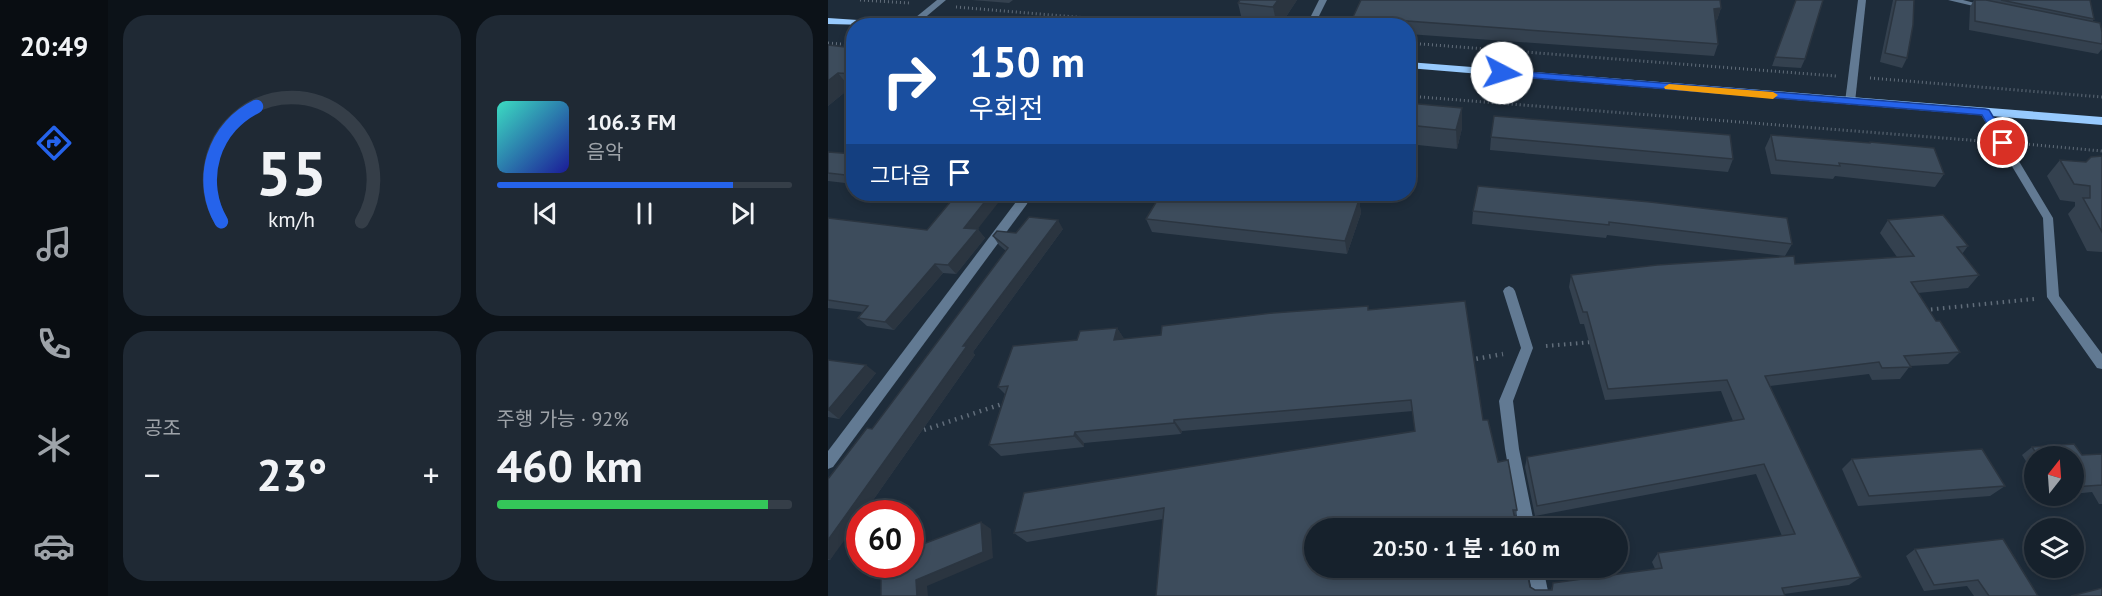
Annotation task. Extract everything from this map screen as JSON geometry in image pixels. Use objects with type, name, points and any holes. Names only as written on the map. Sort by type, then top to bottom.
[{"type":"main road","points":[[828,21],[846,22]]},
{"type":"main road","points":[[1416,66],[2102,121]]},
{"type":"street","points":[[1314,18],[1323,0]]},
{"type":"street","points":[[1850,102],[1862,0]]},
{"type":"street","points":[[1952,0],[1998,9]]},
{"type":"street","points":[[919,18],[939,2]]},
{"type":"street","points":[[1985,112],[2048,218],[2053,297],[2102,364]]},
{"type":"street","points":[[828,462],[1023,201]]},
{"type":"street","points":[[1509,291],[1527,348],[1506,401],[1512,449],[1525,518]]},
{"type":"street","points":[[1537,578],[1540,596]]},
{"type":"path","points":[[860,0],[939,2],[1102,18]]},
{"type":"path","points":[[828,43],[846,44]]},
{"type":"path","points":[[1416,44],[2102,97]]},
{"type":"path","points":[[1416,97],[2102,151]]},
{"type":"path","points":[[1913,311],[2053,297]]},
{"type":"path","points":[[1464,361],[1527,348],[1597,341]]},
{"type":"path","points":[[908,431],[918,432],[1004,403],[1016,402]]},
{"type":"building","points":[[1240,0],[1278,0],[1273,7],[1238,3]]},
{"type":"building","points":[[1361,0],[1720,0],[1721,8],[1714,9],[1718,44],[1416,22],[1416,18],[1353,17]]},
{"type":"building","points":[[1796,0],[1823,0],[1805,59],[1775,57]]},
{"type":"building","points":[[1896,0],[1914,0],[1913,25],[1907,58],[1885,53]]},
{"type":"building","points":[[1975,0],[1986,0],[2100,23],[2102,44],[1975,21]]},
{"type":"building","points":[[2001,0],[2090,0],[2094,19]]},
{"type":"building","points":[[828,45],[846,47],[846,74],[838,73],[828,81]]},
{"type":"building","points":[[1416,104],[1462,108],[1456,130],[1416,126]]},
{"type":"building","points":[[1494,116],[1730,135],[1733,159],[1491,137]]},
{"type":"building","points":[[1771,135],[1934,148],[1944,174],[1839,163],[1840,166],[1776,160]]},
{"type":"building","points":[[828,152],[846,153],[846,175],[828,173]]},
{"type":"building","points":[[2102,156],[2102,232],[2083,198],[2090,198],[2090,186],[2074,184],[2060,160],[2086,162],[2091,157]]},
{"type":"building","points":[[1478,186],[1650,202],[1787,218],[1792,244],[1609,222],[1609,225],[1473,211]]},
{"type":"building","points":[[951,201],[985,201],[964,228],[978,229],[948,265],[935,264],[885,322],[858,318],[868,306],[828,300],[828,218],[927,230]]},
{"type":"building","points":[[1157,201],[1359,201],[1345,241],[1146,219]]},
{"type":"building","points":[[1943,215],[1968,246],[1957,247],[1979,275],[1911,282],[1936,321],[1940,321],[1960,352],[1904,356],[1911,367],[1882,368],[1879,362],[1765,376],[1861,577],[1782,588],[1785,596],[1156,596],[1164,508],[1014,533],[1024,493],[1415,431],[1411,400],[1174,420],[1174,423],[1075,432],[1074,436],[989,445],[1008,386],[998,387],[1013,346],[1077,340],[1080,331],[1117,328],[1114,340],[1161,335],[1162,326],[1273,313],[1368,306],[1368,310],[1465,301],[1483,420],[1488,420],[1498,462],[1508,460],[1517,510],[1513,510],[1515,518],[1304,518],[1304,578],[1528,578],[1530,587],[1535,590],[1552,590],[1553,583],[1589,578],[1628,578],[1628,573],[1662,568],[1658,553],[1795,534],[1764,464],[1537,506],[1527,457],[1744,419],[1727,380],[1608,389],[1587,312],[1583,312],[1571,275],[1657,265],[1794,256],[1795,264],[1914,256],[1888,220]]},
{"type":"building","points":[[1029,217],[1058,220],[963,346],[967,346],[857,500],[846,500],[846,515],[828,540],[828,479],[867,428],[872,429],[1008,248],[993,236],[997,231],[1016,233]]},
{"type":"building","points":[[828,360],[866,365],[828,410]]},
{"type":"building","points":[[2074,444],[2075,446],[2046,446]]},
{"type":"building","points":[[1982,449],[2005,486],[1869,496],[1852,459]]},
{"type":"building","points":[[2102,454],[2102,485],[2084,486],[2084,455]]},
{"type":"building","points":[[981,522],[983,552],[924,577],[924,544]]},
{"type":"building","points":[[2003,539],[2024,573],[2024,578],[2027,578],[2038,596],[1989,596],[1978,580],[1934,585],[1915,549]]},
{"type":"building","points":[[881,578],[921,578],[916,580],[917,596],[881,596]]},
{"type":"building","points":[[2102,588],[2102,596],[2071,596]]},
{"type":"slow traffic","points":[[1669,87],[1773,95]]},
{"type":"route","points":[[1502,73],[1985,112],[2003,143]]}]
